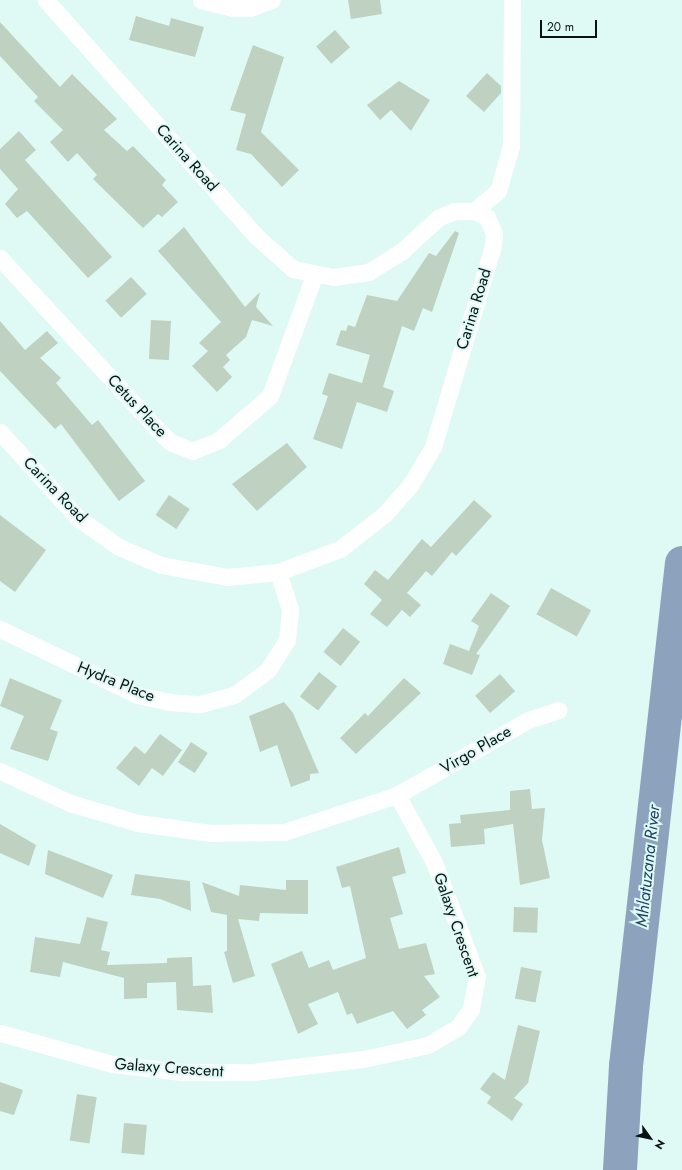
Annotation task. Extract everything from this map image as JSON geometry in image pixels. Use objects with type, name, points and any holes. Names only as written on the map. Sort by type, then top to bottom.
[{"type":"street","name":"Carina Road","points":[[0,432],[79,519],[119,547],[162,565],[227,577],[278,572],[340,549],[385,514],[411,484],[433,446],[493,246],[494,233],[490,222],[474,211],[455,211],[438,218],[402,251],[369,272],[353,276],[314,276],[293,269],[256,236],[46,0]]},
{"type":"street","points":[[201,0],[234,8],[250,8],[272,0]]},
{"type":"street","points":[[474,211],[498,190],[511,146],[512,0]]},
{"type":"street","name":"Cetus Place","points":[[0,258],[158,430],[170,442],[192,451],[219,440],[270,396],[314,276]]},
{"type":"street","name":"Hydra Place","points":[[0,630],[137,695],[169,702],[200,704],[234,695],[268,670],[287,640],[290,609],[278,572]]},
{"type":"street","name":"Virgo Place","points":[[397,795],[528,720],[558,710]]},
{"type":"street","points":[[0,771],[70,803],[116,816],[210,833],[284,832],[397,795]]},
{"type":"street","name":"Galaxy Crescent","points":[[0,1033],[112,1064],[189,1072],[252,1072],[363,1059],[428,1045],[446,1038],[471,1009],[477,977],[434,862],[397,795]]},
{"type":"building","points":[[348,0],[380,0],[382,14],[351,19]]},
{"type":"building","points":[[136,16],[169,26],[171,18],[204,27],[195,57],[129,40]]},
{"type":"building","points":[[0,22],[60,87],[72,74],[117,119],[104,130],[127,151],[133,146],[166,180],[162,185],[178,202],[162,217],[158,214],[143,228],[93,179],[97,175],[77,153],[68,162],[50,142],[63,130],[34,101],[38,97],[0,56]]},
{"type":"building","points":[[335,30],[350,47],[331,64],[316,46]]},
{"type":"building","points":[[253,45],[284,57],[261,132],[299,170],[282,187],[251,154],[236,150],[246,114],[230,110]]},
{"type":"building","points":[[487,73],[501,86],[501,93],[484,112],[466,96]]},
{"type":"building","points":[[399,81],[430,100],[411,131],[391,110],[380,120],[367,105]]},
{"type":"building","points":[[19,131],[36,150],[25,160],[112,257],[88,278],[27,211],[17,218],[5,204],[18,189],[0,169],[0,149]]},
{"type":"building","points":[[184,227],[245,307],[260,292],[256,307],[273,326],[252,320],[246,337],[226,355],[230,360],[223,367],[232,377],[217,392],[192,366],[208,351],[199,343],[221,322],[158,251]]},
{"type":"building","points":[[455,231],[459,233],[432,312],[423,308],[414,331],[402,326],[383,387],[394,391],[387,412],[357,402],[342,449],[313,439],[328,396],[322,394],[329,373],[362,383],[370,355],[336,345],[341,330],[346,331],[348,325],[355,327],[367,295],[397,301],[429,253],[436,256]]},
{"type":"building","points":[[131,277],[147,294],[121,318],[105,301]]},
{"type":"building","points":[[151,320],[171,321],[169,360],[149,359]]},
{"type":"building","points":[[0,321],[25,350],[47,331],[58,343],[40,358],[61,378],[56,383],[92,425],[98,420],[145,481],[119,501],[61,424],[55,429],[0,371]]},
{"type":"building","points":[[287,443],[307,467],[257,511],[232,484]]},
{"type":"building","points":[[169,495],[190,509],[176,529],[156,515]]},
{"type":"building","points":[[474,500],[492,516],[456,556],[452,552],[432,576],[426,571],[407,593],[421,605],[410,617],[402,610],[387,627],[370,614],[382,600],[364,584],[375,570],[388,580],[422,539],[431,547]]},
{"type":"building","points":[[0,515],[46,550],[15,592],[0,581]]},
{"type":"building","points":[[551,588],[591,610],[577,637],[536,614]]},
{"type":"building","points":[[491,593],[510,606],[476,654],[480,655],[472,675],[443,664],[450,644],[469,651],[479,626],[471,621]]},
{"type":"building","points":[[343,628],[360,642],[341,666],[323,652]]},
{"type":"building","points":[[319,672],[337,686],[318,711],[300,696]]},
{"type":"building","points":[[500,674],[515,691],[490,713],[475,696]]},
{"type":"building","points":[[10,678],[62,700],[50,729],[58,732],[48,761],[10,749],[24,716],[0,706]]},
{"type":"building","points":[[404,678],[421,693],[356,754],[340,738],[365,713],[368,716]]},
{"type":"building","points":[[284,702],[293,713],[319,773],[310,774],[310,780],[291,787],[277,745],[260,752],[249,716]]},
{"type":"building","points":[[160,734],[182,750],[163,776],[152,768],[139,786],[116,768],[135,746],[145,754]]},
{"type":"building","points":[[191,742],[208,753],[195,773],[178,762]]},
{"type":"building","points":[[530,789],[532,809],[545,808],[542,840],[550,878],[520,885],[513,824],[484,829],[485,844],[451,847],[449,824],[461,823],[460,815],[510,810],[510,791]]},
{"type":"building","points":[[0,824],[36,845],[29,866],[0,853]]},
{"type":"building","points":[[399,847],[406,873],[392,877],[403,914],[390,918],[399,949],[426,943],[435,974],[424,976],[440,997],[422,1010],[426,1015],[407,1029],[393,1011],[357,1024],[352,1013],[347,1015],[338,992],[308,1004],[318,1024],[298,1034],[271,964],[302,951],[309,968],[329,960],[333,970],[366,958],[350,886],[342,888],[336,867]]},
{"type":"building","points":[[48,850],[113,875],[103,898],[45,874]]},
{"type":"building","points":[[135,874],[190,881],[191,911],[160,899],[131,895]]},
{"type":"building","points":[[286,880],[308,880],[308,914],[260,913],[259,921],[238,919],[255,976],[233,983],[224,952],[227,951],[227,915],[211,912],[202,882],[239,896],[240,885],[286,890]]},
{"type":"building","points":[[514,907],[538,908],[537,933],[513,932]]},
{"type":"building","points":[[87,917],[108,922],[101,950],[110,952],[107,965],[167,963],[167,958],[192,957],[193,986],[211,985],[213,1013],[177,1010],[176,982],[147,983],[147,998],[124,999],[124,978],[63,962],[60,977],[30,972],[35,937],[80,944]]},
{"type":"building","points":[[521,967],[542,971],[536,1002],[515,998]]},
{"type":"building","points":[[518,1025],[540,1031],[528,1083],[514,1098],[523,1104],[512,1121],[487,1103],[491,1097],[480,1089],[493,1072],[505,1080]]},
{"type":"building","points":[[0,1082],[23,1090],[14,1115],[0,1111]]},
{"type":"building","points":[[77,1094],[97,1097],[89,1144],[70,1140]]},
{"type":"building","points":[[124,1123],[147,1125],[144,1155],[121,1153]]},
{"type":"waterway","name":"Mhlatuzana River","points":[[620,1170],[626,1066],[682,563]]}]
